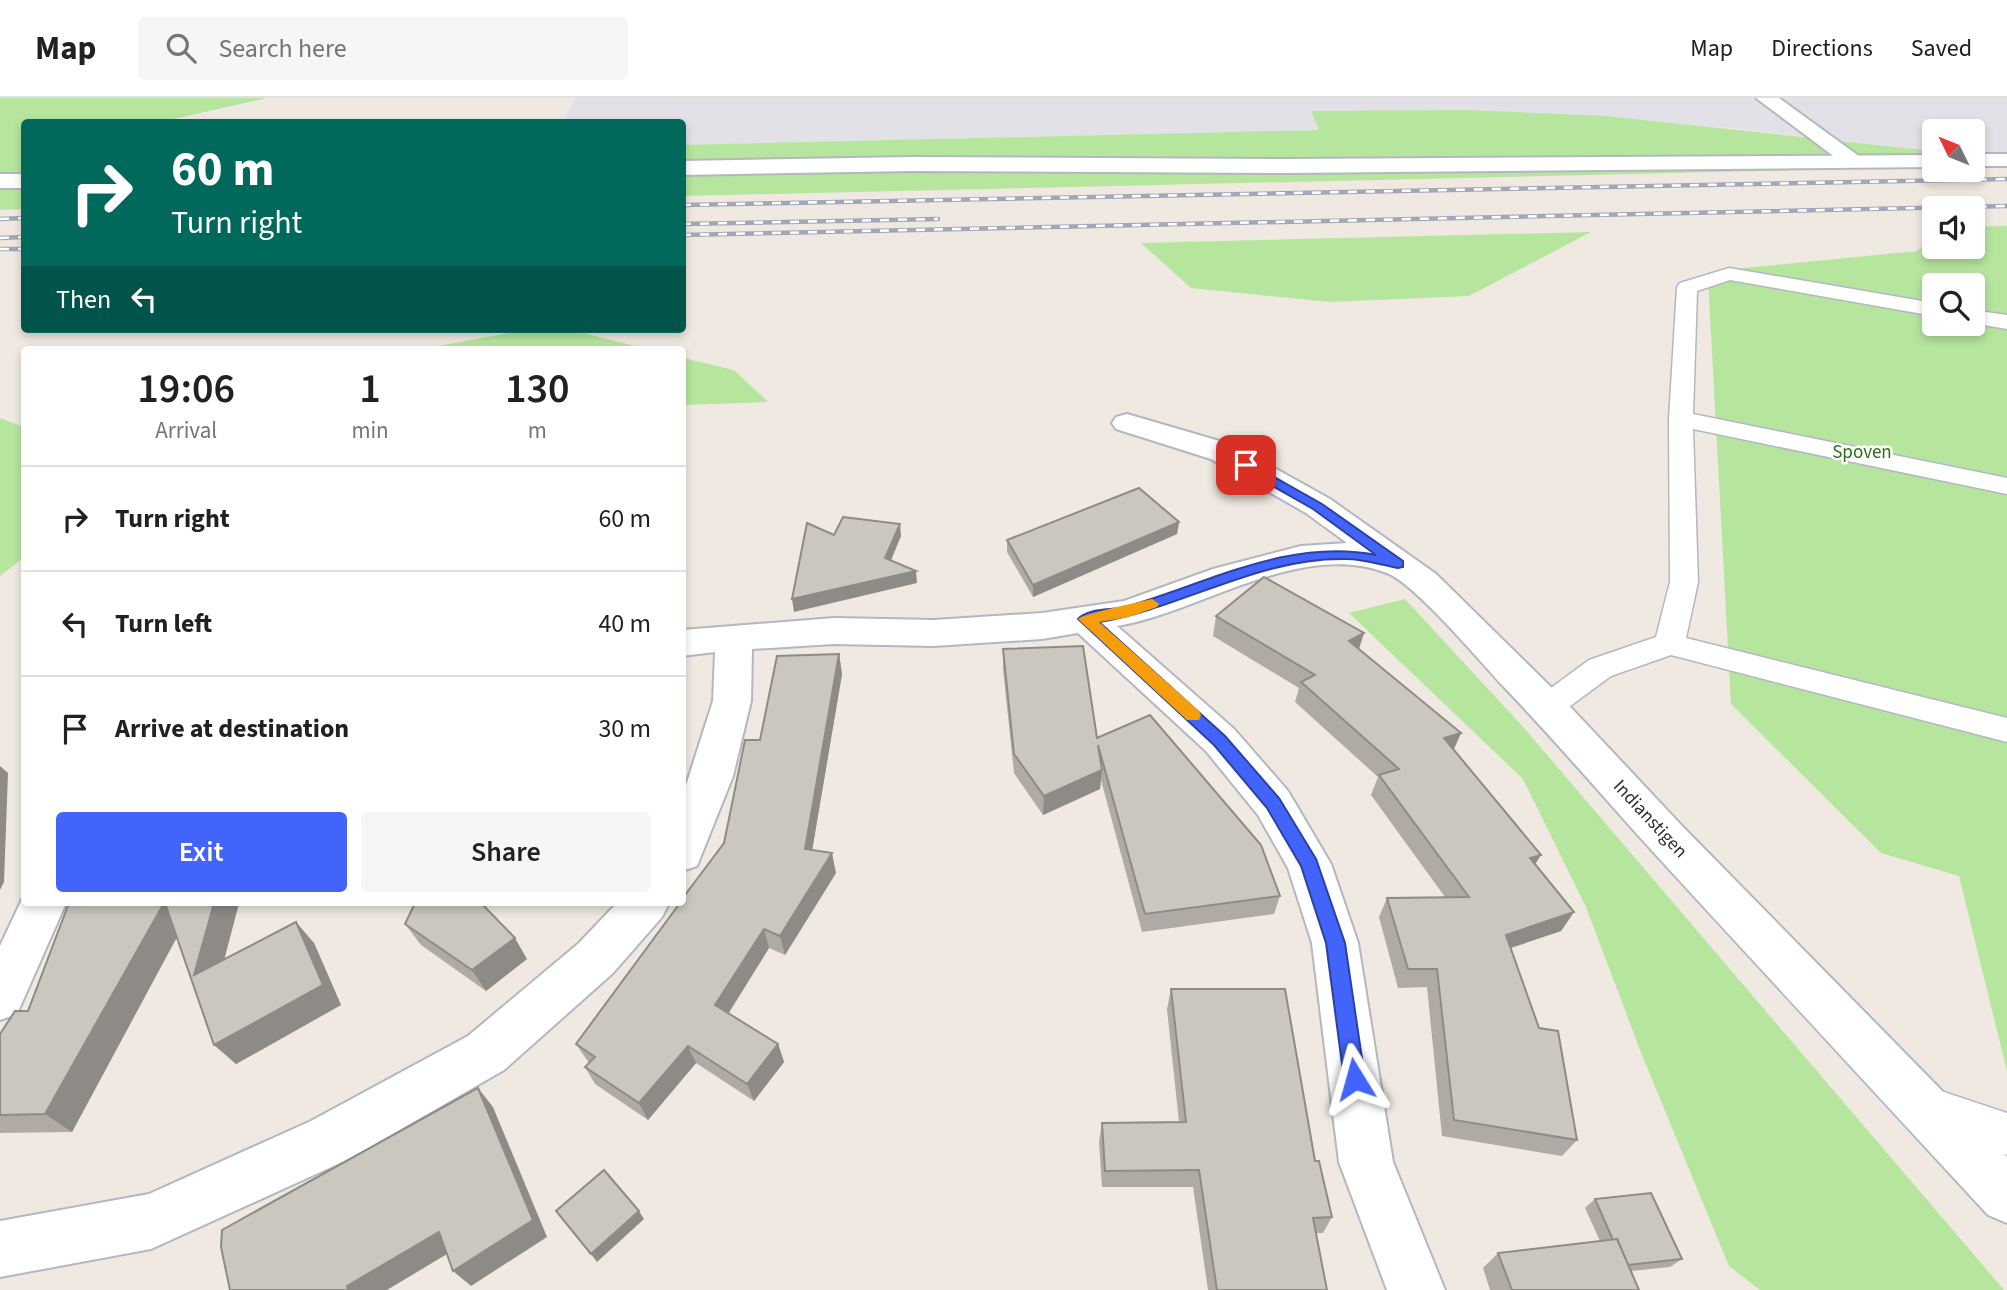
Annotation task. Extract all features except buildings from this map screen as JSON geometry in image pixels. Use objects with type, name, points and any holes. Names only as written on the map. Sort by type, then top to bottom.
[{"type":"street","points":[[1766,98],[1856,162]]},
{"type":"street","points":[[1985,160],[2007,160]]},
{"type":"street","points":[[686,168],[912,163],[1288,166],[1922,161]]},
{"type":"street","points":[[0,181],[21,181]]},
{"type":"street","name":"Indianstigen","points":[[1128,423],[1222,452],[1318,506],[1424,582],[1547,707],[1668,839],[2007,1196]]},
{"type":"street","points":[[686,642],[734,636],[834,631],[934,633],[1042,626],[1129,612],[1226,577],[1301,557],[1348,554],[1398,564]]},
{"type":"street","points":[[1086,619],[1220,740],[1273,803],[1309,864],[1335,943],[1366,1162],[1416,1290]]},
{"type":"street","points":[[686,843],[712,776],[732,701],[734,636]]},
{"type":"street","points":[[0,998],[42,906]]},
{"type":"street","points":[[0,1249],[151,1221],[330,1140],[486,1054],[596,958],[643,906]]},
{"type":"lane","points":[[1670,644],[1684,582],[1681,419],[1687,287],[1729,274],[1922,308]]},
{"type":"lane","points":[[1985,318],[2007,322]]},
{"type":"lane","points":[[1681,419],[2007,486]]},
{"type":"lane","points":[[1547,707],[1600,668],[1670,644],[2007,730]]},
{"type":"lane","points":[[1924,1106],[2007,1134]]},
{"type":"shaded area","points":[[575,98],[2007,98],[2007,160],[1985,157],[1985,119],[1922,119],[1922,150],[1720,127],[1311,111],[1320,130],[686,145],[686,119],[564,119]]},
{"type":"green space","points":[[0,98],[267,98],[173,119],[21,119],[21,209],[0,210]]},
{"type":"green space","points":[[1465,110],[1605,116],[1922,150],[1922,167],[686,196],[686,145],[1319,130],[1311,111]]},
{"type":"green space","name":"Spoven","points":[[2007,226],[2007,1071],[1959,876],[1881,853],[1731,704],[1708,278],[1735,269],[1917,251],[1922,247],[1922,259],[1985,259],[1985,227]]},
{"type":"green space","points":[[1591,232],[1469,296],[1330,302],[1191,288],[1141,243]]},
{"type":"green space","points":[[508,333],[582,333],[636,346],[439,346]]},
{"type":"green space","points":[[686,359],[734,370],[768,402],[686,405]]},
{"type":"green space","points":[[0,418],[21,426],[21,559],[0,576]]},
{"type":"green space","points":[[1405,599],[1524,728],[2004,1290],[1760,1290],[1729,1266],[1640,1050],[1586,907],[1523,779],[1349,613]]},
{"type":"railway","points":[[686,205],[2007,179]]},
{"type":"railway","points":[[686,235],[2007,206]]},
{"type":"railway","points":[[0,219],[21,218]]},
{"type":"railway","points":[[686,224],[938,219]]},
{"type":"railway","points":[[0,238],[21,237]]},
{"type":"railway","points":[[0,249],[21,249]]},
{"type":"slow traffic","points":[[1152,604],[1129,612],[1086,619],[1193,715]]},
{"type":"route","points":[[1246,465],[1318,506],[1398,564],[1348,554],[1301,557],[1226,577],[1129,612],[1086,619],[1220,740],[1273,803],[1309,864],[1335,943],[1355,1079]]}]
